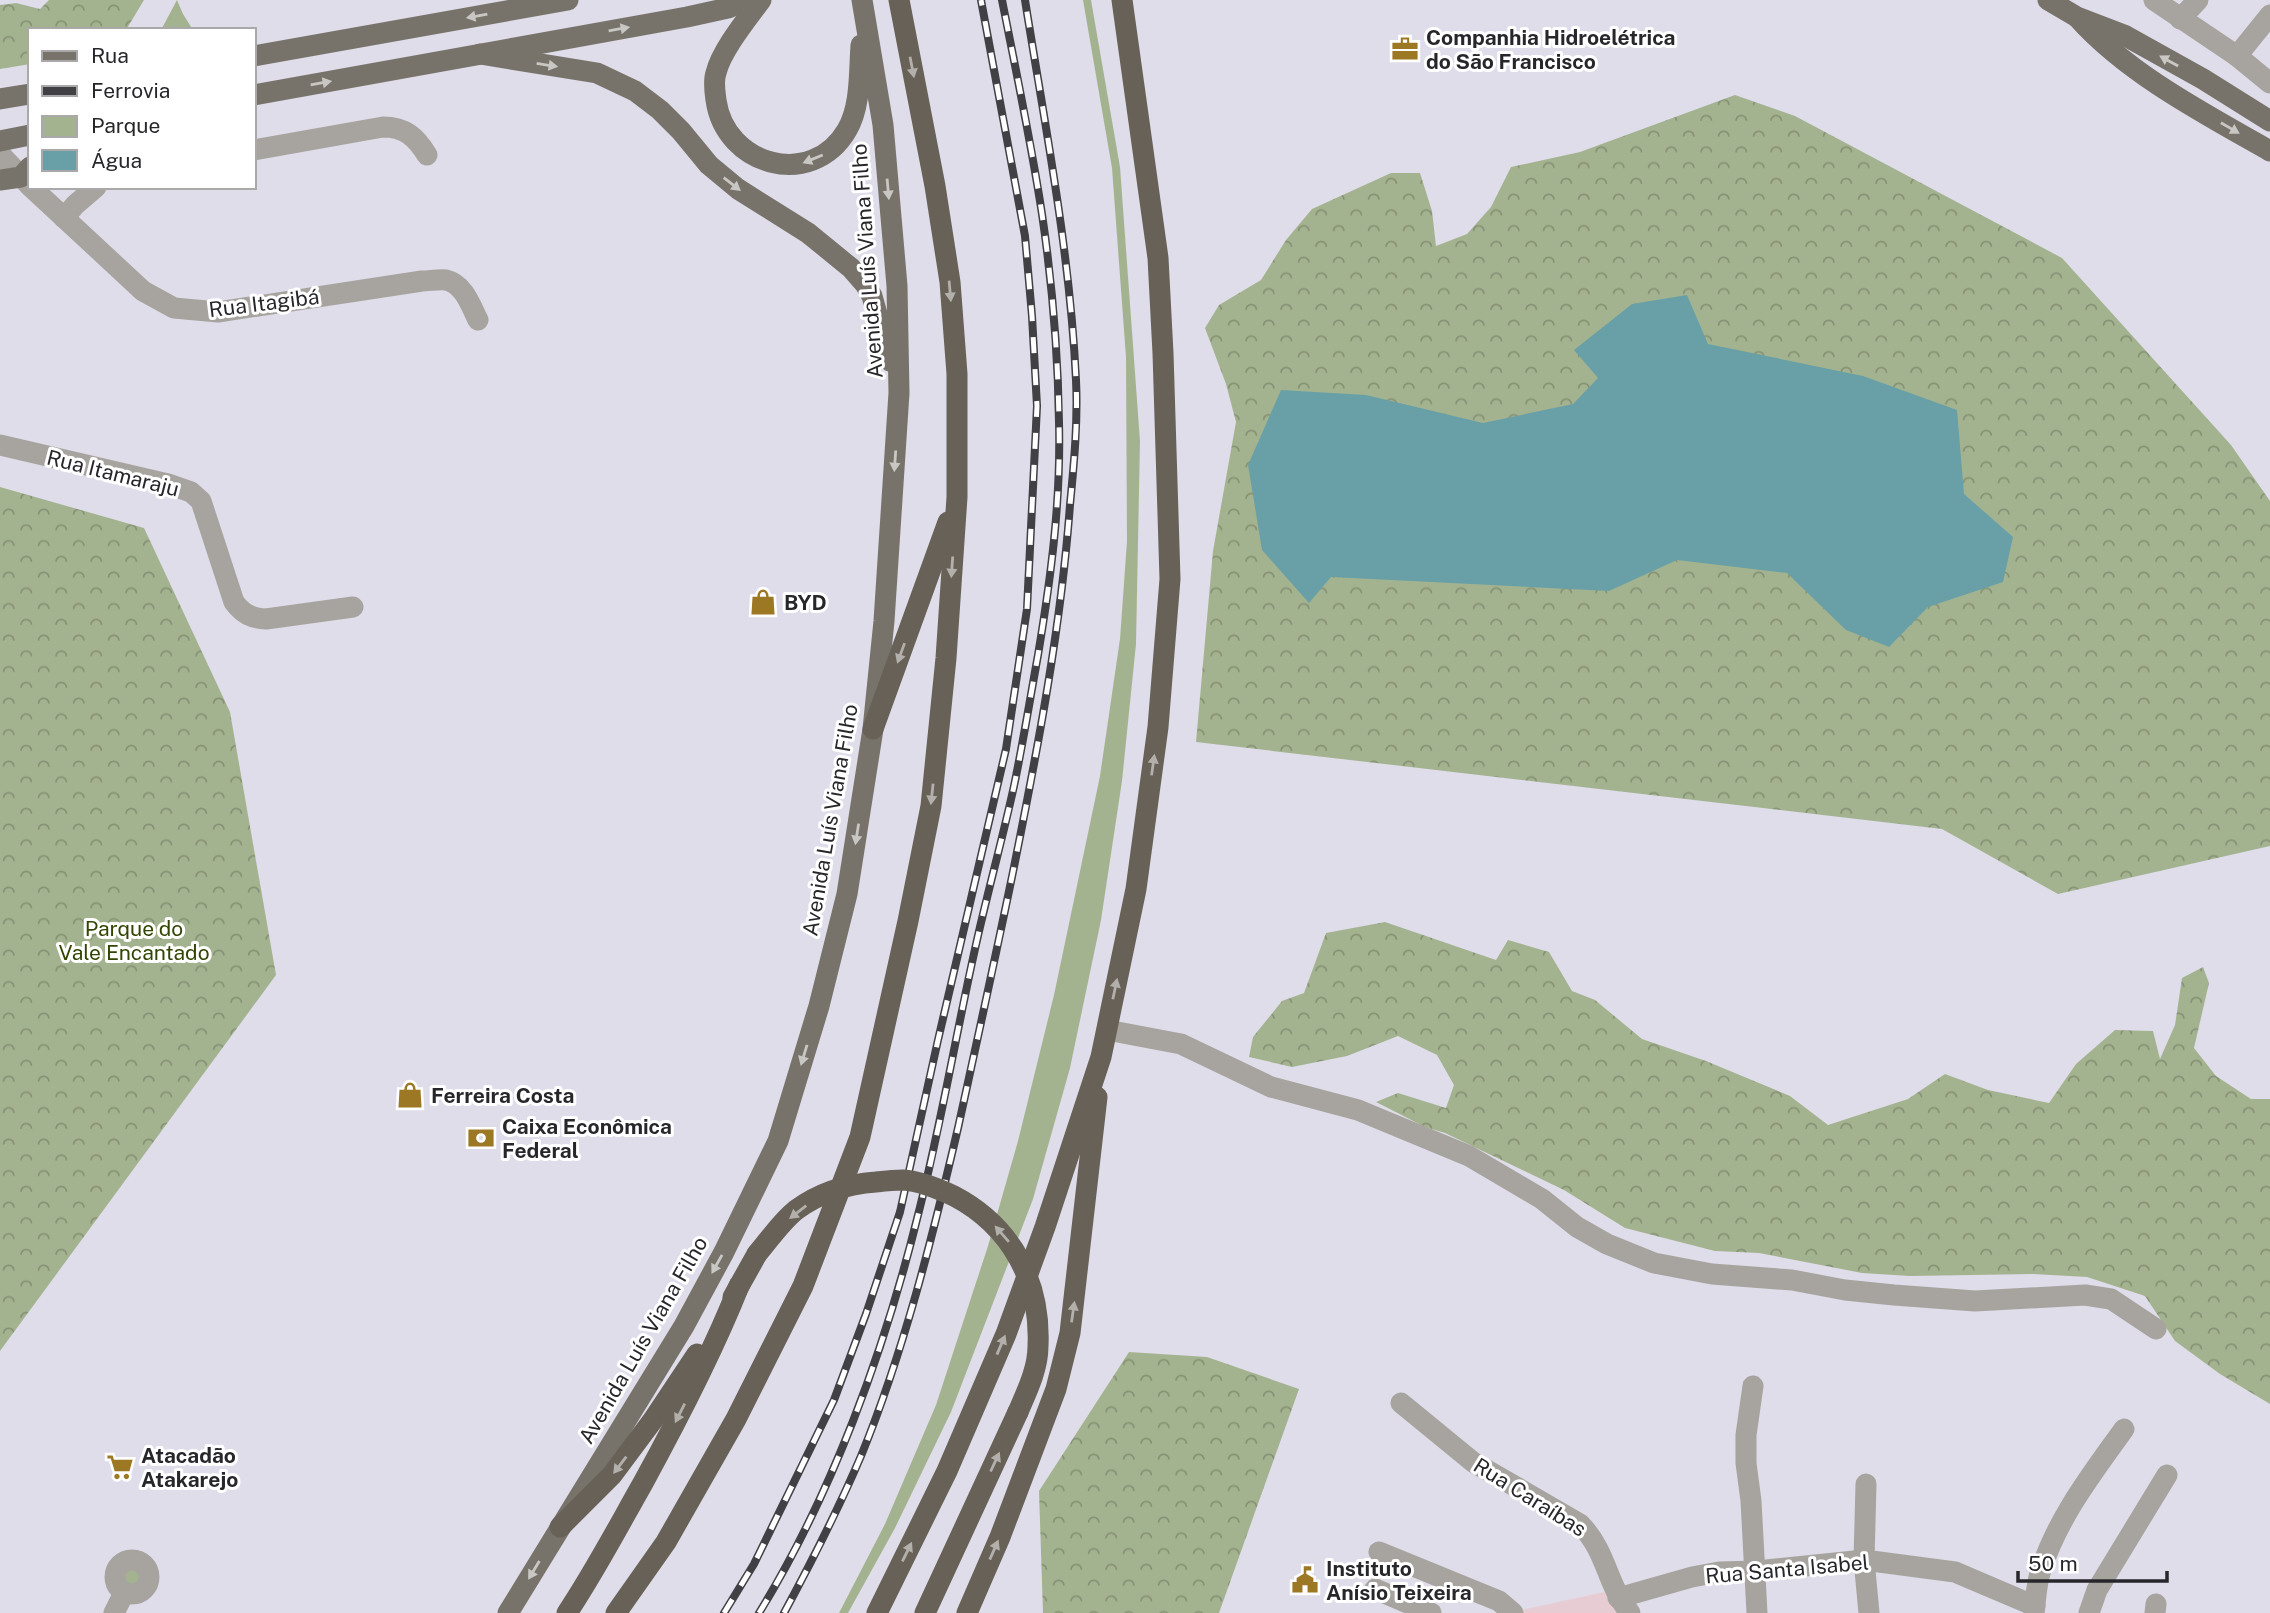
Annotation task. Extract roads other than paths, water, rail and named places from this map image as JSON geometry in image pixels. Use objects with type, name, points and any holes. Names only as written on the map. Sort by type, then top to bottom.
[{"type":"highway","points":[[616,1613],[666,1542],[736,1419],[803,1286],[860,1137],[931,806],[946,658],[957,497],[957,374],[950,282],[935,186],[899,0]]},
{"type":"highway","points":[[877,1613],[947,1471],[1006,1334],[1045,1227],[1101,1057],[1138,875],[1158,727],[1170,579],[1158,258],[1126,6]]},
{"type":"highway","points":[[873,729],[957,497]]},
{"type":"highway","points":[[967,1613],[1032,1455],[1056,1389],[1070,1333],[1101,1057]]},
{"type":"highway","points":[[560,1527],[612,1475],[645,1431],[694,1359],[757,1254],[796,1211],[828,1192],[859,1183],[904,1180],[938,1188],[969,1204],[1002,1231],[1021,1259],[1033,1291],[1038,1346],[1031,1381],[1018,1412],[925,1613]]},
{"type":"highway","points":[[567,1613],[657,1458],[722,1330],[739,1286]]},
{"type":"main road","points":[[256,57],[568,0]]},
{"type":"main road","points":[[256,95],[687,17],[728,8],[747,0]]},
{"type":"main road","points":[[761,0],[727,50],[716,74],[715,93],[718,113],[726,131],[739,146],[775,164],[798,165],[822,156],[837,144],[848,129],[856,106],[863,6]]},
{"type":"main road","points":[[2048,0],[2077,17],[2124,35],[2203,79],[2270,121]]},
{"type":"main road","name":"Avenida Luís Viana Filho","points":[[508,1613],[684,1326],[724,1252],[778,1141],[819,1006],[847,894],[873,729],[884,621],[899,393],[897,286],[883,125],[863,6]]},
{"type":"main road","points":[[2077,17],[2095,37],[2190,106],[2270,151]]},
{"type":"main road","points":[[480,54],[597,73],[635,91],[660,110],[709,165],[738,189],[820,242],[851,268],[865,284],[877,310],[899,393]]},
{"type":"main road","points":[[2190,106],[2203,79]]},
{"type":"main road","points":[[0,99],[28,94]]},
{"type":"main road","points":[[0,141],[28,135]]},
{"type":"street","points":[[2154,0],[2238,56],[2270,83]]},
{"type":"street","points":[[2180,19],[2197,0]]},
{"type":"street","points":[[2238,56],[2270,15]]},
{"type":"street","points":[[256,149],[383,127],[397,127],[410,133],[427,155]]},
{"type":"street","name":"Rua Itagibá","points":[[0,154],[22,179]]},
{"type":"street","name":"Rua Itagibá","points":[[33,189],[143,291],[174,308],[218,312],[422,281],[446,280],[466,295],[478,320]]},
{"type":"street","points":[[64,218],[94,189]]},
{"type":"street","name":"Rua Itamaraju","points":[[0,445],[191,492],[201,501],[234,602],[241,612],[253,618],[266,619],[354,607]]},
{"type":"street","points":[[1107,1030],[1181,1044],[1271,1087],[1358,1110],[1469,1156],[1542,1199],[1577,1227],[1607,1244],[1654,1263],[1712,1274],[1763,1277],[1845,1290],[1921,1297],[1975,1301],[2085,1295],[2111,1299],[2156,1329]]},
{"type":"street","points":[[1753,1386],[1746,1435],[1746,1463],[1751,1501],[1757,1613]]},
{"type":"street","name":"Rua Caraíbas","points":[[1401,1403],[1473,1462],[1580,1524],[1594,1537],[1624,1606]]},
{"type":"street","points":[[2035,1610],[2040,1572],[2054,1535],[2069,1507],[2124,1429]]},
{"type":"street","points":[[2089,1613],[2097,1590],[2131,1530],[2167,1475]]},
{"type":"street","points":[[1866,1484],[1864,1560],[1869,1613]]},
{"type":"street","points":[[1379,1552],[1499,1601],[1513,1613]]},
{"type":"street","name":"Rua Santa Isabel","points":[[1624,1606],[1692,1577],[1719,1572],[1864,1560],[1955,1572],[2035,1610]]},
{"type":"street","points":[[1375,1589],[1431,1613]]},
{"type":"street","points":[[114,1613],[124,1593]]},
{"type":"water","points":[[1687,295],[1708,344],[1863,376],[1957,410],[1964,494],[2013,537],[2003,582],[1928,607],[1889,647],[1846,630],[1787,573],[1677,560],[1609,591],[1331,577],[1309,603],[1262,550],[1248,465],[1281,390],[1366,395],[1483,423],[1573,404],[1598,378],[1574,350],[1632,304]]},
{"type":"railway","points":[[724,1613],[754,1564],[834,1400],[900,1212],[1006,749],[1027,609],[1037,406],[1025,236],[981,0]]},
{"type":"railway","points":[[759,1613],[785,1568],[832,1472],[853,1422],[904,1269],[933,1152],[975,949],[1014,786],[1043,626],[1058,481],[1056,344],[1042,214],[1002,0]]},
{"type":"railway","points":[[784,1613],[861,1456],[891,1376],[916,1294],[958,1128],[1000,933],[1032,777],[1055,642],[1073,474],[1076,380],[1063,237],[1025,0]]},
{"type":"place","name":"Companhia Hidroelétrica do São Francisco","points":[[1405,49]]},
{"type":"place","name":"BYD","points":[[763,602]]},
{"type":"place","name":"Ferreira Costa","points":[[410,1095]]},
{"type":"place","name":"Caixa Econômica Federal","points":[[481,1138]]},
{"type":"place","name":"Atacadão Atakarejo","points":[[120,1467]]},
{"type":"place","name":"Instituto Anísio Teixeira","points":[[1305,1580]]},
{"type":"park label","name":"Parque do Vale Encantado","points":[[134,940]]}]
